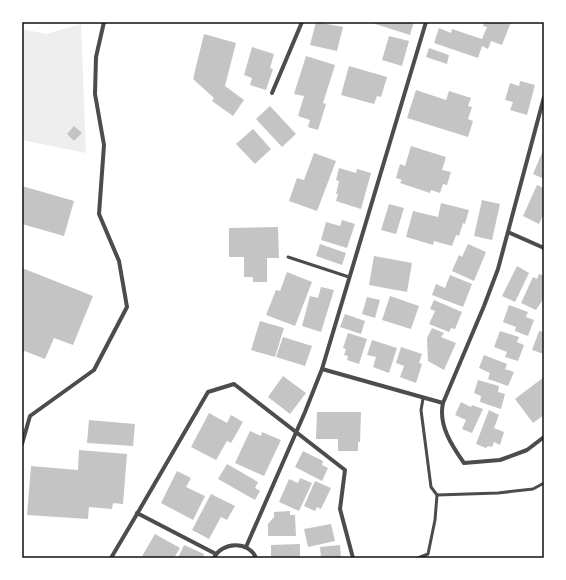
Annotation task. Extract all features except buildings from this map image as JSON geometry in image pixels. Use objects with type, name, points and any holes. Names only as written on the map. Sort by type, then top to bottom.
[{"type":"street","points":[[22,444],[30,416],[94,370],[127,307],[119,261],[100,214],[104,145],[95,94],[96,57],[104,22]]},
{"type":"street","points":[[272,93],[302,22]]},
{"type":"street","points":[[246,547],[322,369],[426,22]]},
{"type":"street","points":[[544,97],[542,110],[498,269],[441,410],[444,426],[454,450],[464,463],[500,460],[527,450],[544,437]]},
{"type":"street","points":[[508,232],[544,248]]},
{"type":"street","points":[[322,369],[423,399],[443,403]]},
{"type":"street","points":[[111,558],[208,392],[234,384],[345,470],[340,508],[353,558]]},
{"type":"street","points":[[137,513],[215,556],[225,547],[233,545],[246,547],[255,555],[256,558]]},
{"type":"lane","points":[[288,258],[349,277]]},
{"type":"lane","points":[[418,558],[428,554],[435,520],[437,496],[431,487],[421,410],[423,399]]},
{"type":"lane","points":[[437,496],[498,493],[533,489],[544,483]]},
{"type":"shaded area","points":[[81,24],[86,153],[22,140],[22,29],[46,34]]}]
